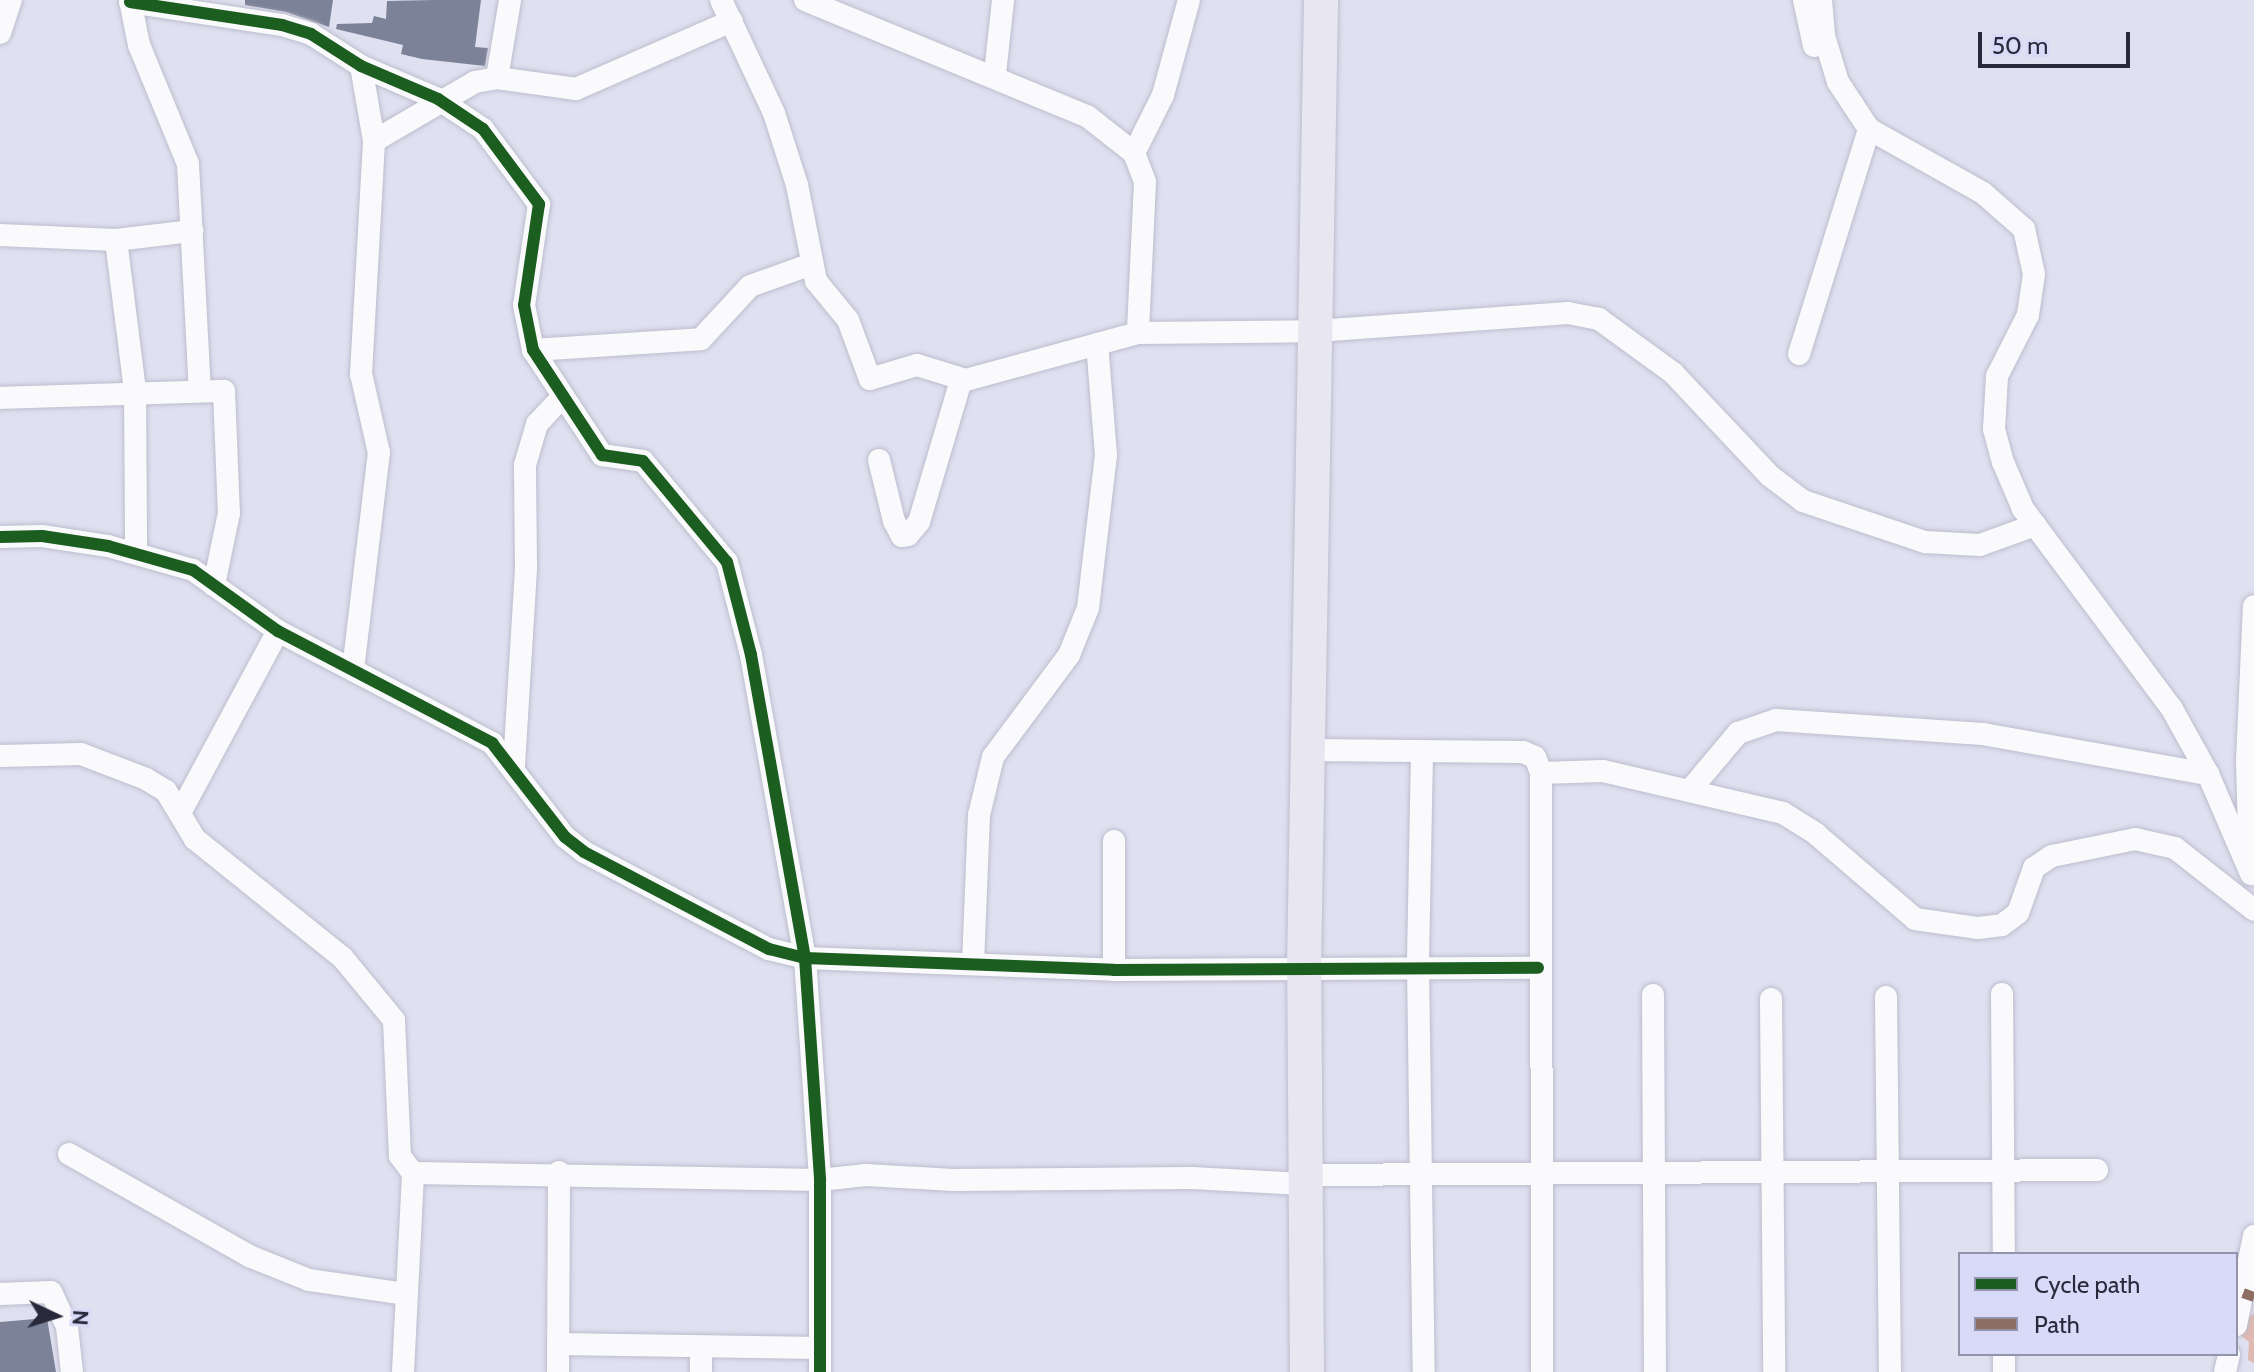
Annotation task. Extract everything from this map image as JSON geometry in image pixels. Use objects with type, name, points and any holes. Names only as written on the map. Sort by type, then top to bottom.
[{"type":"main road","points":[[1307,1372],[1304,967],[1321,0]]},
{"type":"street","points":[[0,33],[11,0]]},
{"type":"street","points":[[497,78],[510,0]]},
{"type":"street","points":[[721,0],[774,113],[797,185],[812,264],[822,291],[848,320],[870,379],[917,365],[961,380],[1138,333],[1316,331],[1568,313],[1599,319],[1673,373],[1770,476],[1803,501],[1925,542],[1980,545],[2035,525]]},
{"type":"street","points":[[805,0],[995,74],[1087,116],[1134,153],[1145,182],[1138,333]]},
{"type":"street","points":[[995,74],[1003,0]]},
{"type":"street","points":[[1134,153],[1163,95],[1189,0]]},
{"type":"street","points":[[1804,0],[1817,56],[1852,110],[1869,129],[1983,193],[2024,229],[2034,274],[2028,315],[1997,376],[1994,429],[2003,462],[2035,525],[2172,709],[2208,774],[2252,882]]},
{"type":"street","points":[[1821,0],[1824,36],[1852,110]]},
{"type":"street","points":[[200,390],[188,164],[139,45],[130,1],[282,25],[311,34],[361,66],[438,99],[483,129],[539,204],[524,317],[533,350],[602,455],[643,461],[727,562],[754,670],[805,958],[820,1180],[820,1372]]},
{"type":"street","points":[[374,141],[438,99],[497,78],[576,89],[732,21]]},
{"type":"street","points":[[353,670],[379,453],[361,374],[374,141],[361,66]]},
{"type":"street","points":[[1799,354],[1869,129]]},
{"type":"street","points":[[0,235],[116,240],[192,231]]},
{"type":"street","points":[[116,240],[135,391],[136,552]]},
{"type":"street","points":[[533,350],[701,339],[750,286],[812,264]]},
{"type":"street","points":[[973,964],[979,815],[993,757],[1069,655],[1088,608],[1106,455],[1097,344]]},
{"type":"street","points":[[879,460],[894,521],[902,536],[908,535],[919,522],[961,380]]},
{"type":"street","points":[[0,398],[135,391],[200,390],[225,394],[229,513],[214,585]]},
{"type":"street","points":[[514,765],[526,566],[525,465],[537,424],[562,397]]},
{"type":"street","points":[[0,537],[42,536],[168,559],[214,585],[278,631],[492,743],[514,765],[565,837],[584,852],[748,940],[805,958],[1114,970],[1418,966],[1538,968]]},
{"type":"street","points":[[2252,882],[2247,760],[2254,606]]},
{"type":"street","points":[[181,811],[278,631]]},
{"type":"street","points":[[1691,789],[1738,733],[1776,720],[1983,734],[2208,774]]},
{"type":"street","points":[[1308,750],[1523,752],[1535,757],[1541,773],[1538,968],[1542,1372]]},
{"type":"street","points":[[1422,752],[1418,966],[1424,1372]]},
{"type":"street","points":[[0,756],[81,754],[146,779],[181,811],[195,839],[342,957],[387,1010],[396,1034],[400,1156],[413,1173],[403,1372]]},
{"type":"street","points":[[1541,773],[1603,771],[1691,789],[1783,813],[1816,834],[1915,919],[1978,928],[2002,925],[2018,913],[2034,868],[2052,856],[2135,839],[2175,848],[2254,910]]},
{"type":"street","points":[[1114,841],[1114,970]]},
{"type":"street","points":[[2002,994],[2004,1252]]},
{"type":"street","points":[[1653,995],[1655,1372]]},
{"type":"street","points":[[1886,997],[1890,1372]]},
{"type":"street","points":[[1771,999],[1774,1372]]},
{"type":"street","points":[[69,1154],[249,1256],[309,1280],[406,1294]]},
{"type":"street","points":[[413,1173],[559,1172],[820,1180],[866,1175],[1304,1179],[1422,1173],[1654,1176],[2097,1170]]},
{"type":"street","points":[[558,1372],[559,1172]]},
{"type":"street","points":[[2238,1315],[2254,1236]]},
{"type":"street","points":[[0,1294],[51,1292],[67,1327],[72,1372]]},
{"type":"street","points":[[558,1344],[820,1348]]},
{"type":"street","points":[[701,1348],[701,1372]]},
{"type":"shaded area","points":[[2254,1314],[2254,1363],[2248,1360],[2249,1342],[2239,1334],[2246,1317]]},
{"type":"building","points":[[245,0],[333,0],[329,27],[286,12],[245,5]]},
{"type":"building","points":[[481,0],[475,47],[488,48],[485,66],[401,54],[403,45],[336,29],[337,24],[372,23],[374,16],[386,19],[387,1]]},
{"type":"building","points":[[47,1318],[56,1372],[0,1372],[0,1322]]},
{"type":"marked path","points":[[2243,1293],[2254,1297]]},
{"type":"cycle path","points":[[130,2],[282,25],[311,34],[361,66],[438,99],[483,129],[539,204],[524,305],[533,350],[602,455],[643,461],[727,562],[751,655],[805,958],[820,1180],[820,1372]]},
{"type":"cycle path","points":[[0,537],[42,536],[108,546],[193,570],[278,631],[492,743],[565,837],[584,852],[769,949],[805,958],[1114,970],[1538,968]]}]
